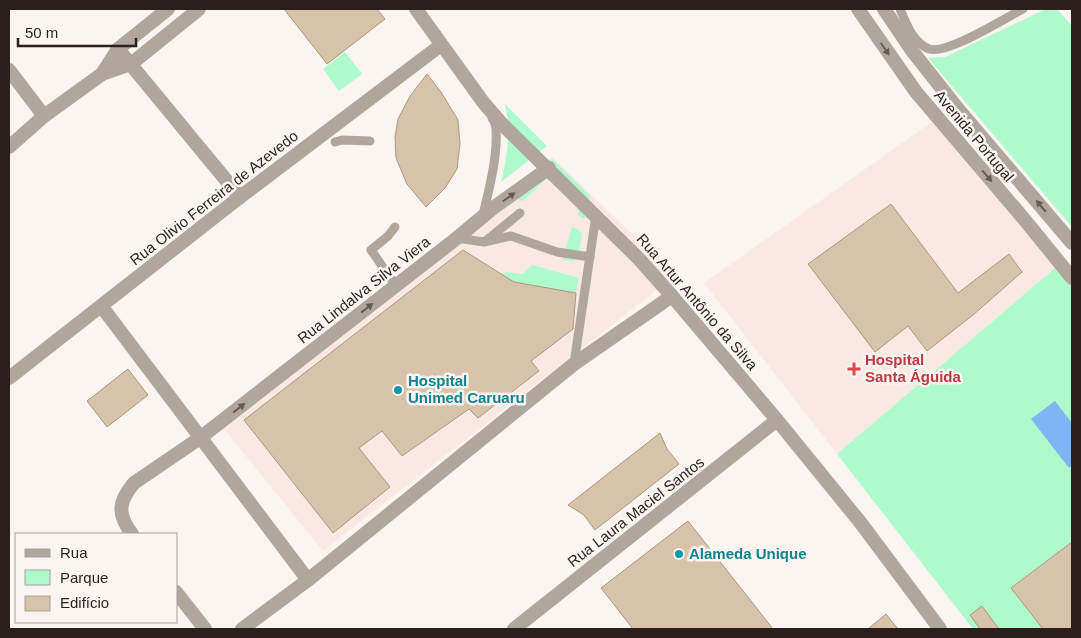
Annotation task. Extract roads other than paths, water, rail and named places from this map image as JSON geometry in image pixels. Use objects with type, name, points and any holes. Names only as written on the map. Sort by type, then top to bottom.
[{"type":"street","points":[[102,74],[118,49],[168,9]]},
{"type":"street","points":[[9,146],[44,116],[102,74],[131,64],[199,9]]},
{"type":"street","name":"Rua Artur Antônio da Silva","points":[[416,9],[483,102],[502,124],[549,168],[639,259],[778,420],[860,522],[940,629]]},
{"type":"street","name":"Avenida Portugal","points":[[858,9],[916,92],[1072,278]]},
{"type":"street","name":"Avenida Portugal","points":[[884,9],[958,109],[1072,243]]},
{"type":"street","name":"Rua Olivio Ferreira de Azevedo","points":[[9,378],[240,197],[441,45]]},
{"type":"street","points":[[118,49],[240,197]]},
{"type":"street","points":[[9,70],[44,116]]},
{"type":"street","name":"Rua Lindalva Silva Viera","points":[[131,533],[122,518],[121,504],[134,483],[200,438],[483,216],[549,168]]},
{"type":"street","points":[[242,629],[308,580],[574,364],[672,296]]},
{"type":"street","points":[[102,307],[308,580]]},
{"type":"street","name":"Rua Laura Maciel Santos","points":[[514,629],[778,420]]},
{"type":"street","points":[[178,595],[205,629]]},
{"type":"lane","points":[[900,9],[915,38],[922,45],[930,49],[939,50],[955,45],[1023,9]]},
{"type":"lane","points":[[483,102],[497,127],[493,164],[483,216]]},
{"type":"lane","points":[[335,142],[342,140],[370,142]]},
{"type":"lane","points":[[484,242],[520,213]]},
{"type":"lane","points":[[574,364],[596,215]]},
{"type":"lane","points":[[395,227],[388,236],[371,250],[396,286]]},
{"type":"lane","points":[[457,238],[484,242],[511,236],[557,252],[590,257]]},
{"type":"water","points":[[1055,401],[1072,423],[1072,465],[1069,468],[1031,419]]},
{"type":"place","name":"Hospital Santa Águida","points":[[854,369]]},
{"type":"place","name":"Hospital Unimed Caruaru","points":[[398,390]]},
{"type":"place","name":"Alameda Unique","points":[[679,554]]}]
